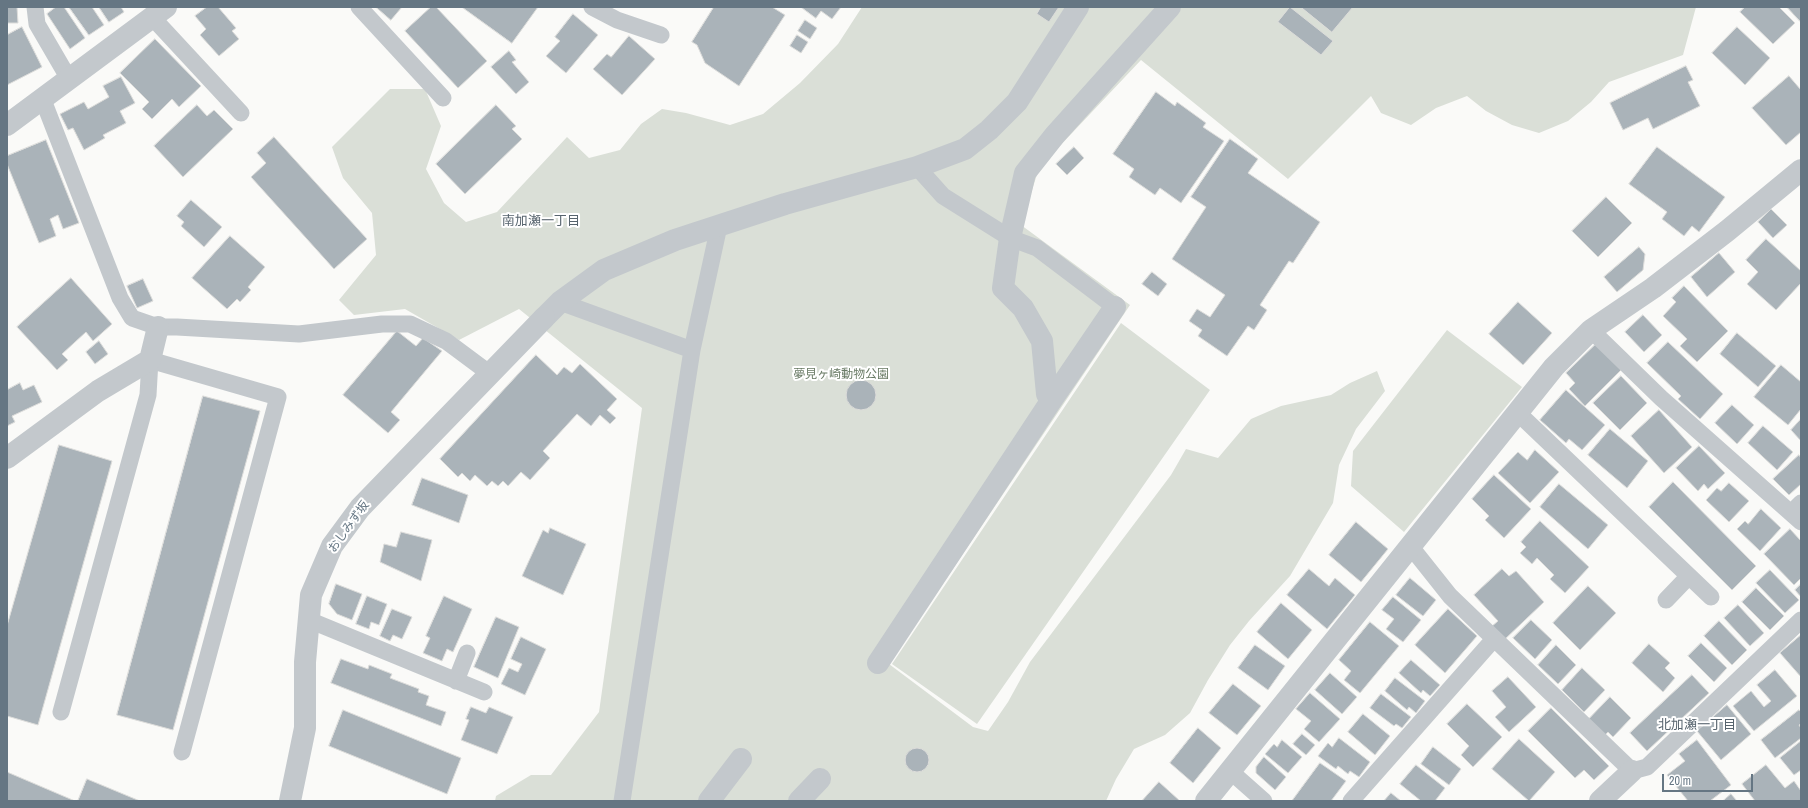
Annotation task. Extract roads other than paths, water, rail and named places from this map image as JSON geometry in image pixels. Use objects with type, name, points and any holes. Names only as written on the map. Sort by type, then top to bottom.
[{"type":"street","name":"おしみず坂","points":[[290,801],[306,728],[305,662],[312,595],[332,546],[360,508],[544,318],[560,302],[604,270],[675,240],[785,204],[917,167],[965,149],[989,130],[1017,102],[1078,7]]},
{"type":"street","points":[[1051,401],[1047,394],[1042,341],[1023,308],[1003,288],[1010,238],[1025,173],[1054,135],[1170,7]]},
{"type":"street","points":[[7,125],[159,12]]},
{"type":"street","points":[[1206,801],[1554,367],[1591,330],[1671,274],[1727,231],[1801,170]]},
{"type":"street","points":[[878,663],[1115,307]]},
{"type":"street","points":[[7,458],[98,391],[150,360],[158,328]]},
{"type":"street","points":[[709,801],[741,759]]},
{"type":"street","points":[[1600,801],[1632,771]]},
{"type":"street","points":[[799,801],[820,779]]},
{"type":"lane","points":[[35,7],[37,24],[69,79]]},
{"type":"lane","points":[[359,7],[443,98]]},
{"type":"lane","points":[[592,7],[617,20],[661,35]]},
{"type":"lane","points":[[159,12],[241,113]]},
{"type":"lane","points":[[42,100],[120,298],[132,318],[158,328],[177,327],[299,334],[382,324],[410,324],[446,342],[489,374]]},
{"type":"lane","points":[[917,167],[943,196],[1010,238],[1037,248],[1115,307]]},
{"type":"lane","points":[[622,801],[692,350],[719,226]]},
{"type":"lane","points":[[560,302],[692,350]]},
{"type":"lane","points":[[1591,330],[1661,398],[1798,513]]},
{"type":"lane","points":[[61,712],[148,395],[150,360],[278,396],[182,752]]},
{"type":"lane","points":[[1518,413],[1711,597]]},
{"type":"lane","points":[[1411,547],[1450,596],[1493,640],[1632,771],[1647,767],[1801,620]]},
{"type":"lane","points":[[1666,600],[1689,576]]},
{"type":"lane","points":[[310,620],[484,692]]},
{"type":"lane","points":[[1351,801],[1493,640]]},
{"type":"lane","points":[[456,681],[467,653]]},
{"type":"lane","points":[[1230,770],[1264,801]]},
{"type":"district","name":"南加瀬一丁目","points":[[541,222]]},
{"type":"district","name":"北加瀬一丁目","points":[[1697,726]]},
{"type":"park label","name":"夢見ヶ崎動物公園","points":[[841,375]]}]
